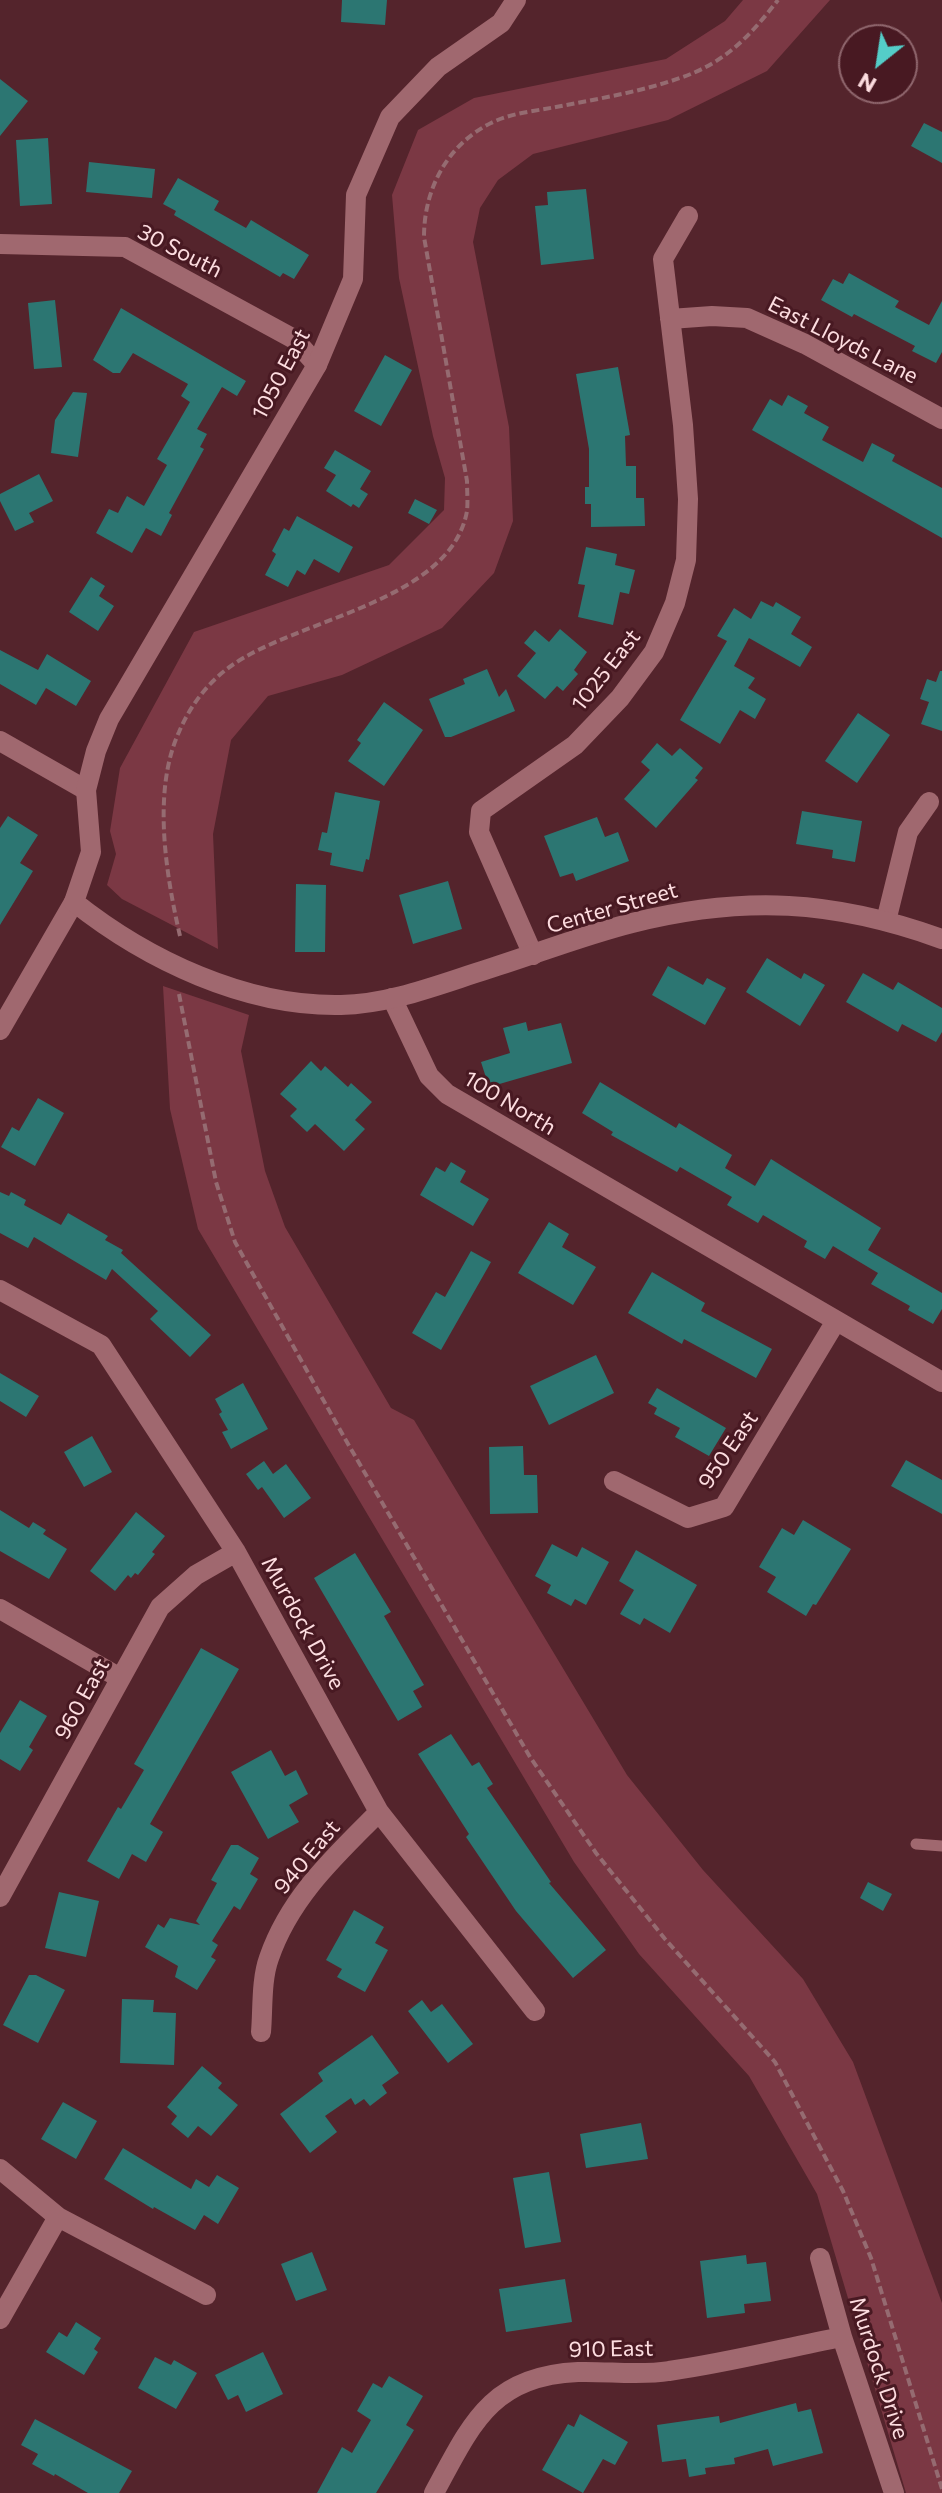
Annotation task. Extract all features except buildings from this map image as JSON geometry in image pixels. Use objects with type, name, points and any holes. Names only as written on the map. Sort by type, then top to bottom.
[{"type":"street","name":"1050 East","points":[[74,902],[91,852],[86,790],[96,751],[109,719],[317,365],[353,279],[356,195],[390,117],[438,67],[501,23],[516,0]]},
{"type":"street","name":"1025 East","points":[[533,955],[479,832],[481,811],[575,745],[620,698],[654,652],[675,603],[686,560],[688,499],[683,425],[663,259],[688,216]]},
{"type":"street","name":"30 South","points":[[0,244],[125,247],[294,339],[317,365]]},
{"type":"street","name":"East Lloyds Lane","points":[[670,319],[712,316],[747,318],[805,344],[942,419]]},
{"type":"street","points":[[0,741],[86,790]]},
{"type":"street","points":[[886,921],[908,832],[929,802]]},
{"type":"street","points":[[0,1030],[74,902],[99,922],[180,968],[251,993],[311,1004],[343,1005],[392,998]]},
{"type":"street","name":"Center Street","points":[[392,998],[631,923],[740,905],[811,905],[886,921],[942,939]]},
{"type":"street","name":"100 North","points":[[392,998],[429,1076],[447,1094],[942,1382]]},
{"type":"street","name":"Murdock Drive","points":[[0,1290],[101,1345],[236,1552],[379,1812],[535,2011]]},
{"type":"street","name":"950 East","points":[[614,1481],[688,1518],[724,1507],[836,1321]]},
{"type":"street","name":"960 East","points":[[0,1897],[160,1607],[196,1575],[236,1552]]},
{"type":"street","points":[[0,1609],[120,1678]]},
{"type":"street","name":"940 East","points":[[261,2032],[268,1961],[286,1921],[302,1892],[379,1812]]},
{"type":"street","points":[[0,2169],[58,2217],[206,2295]]},
{"type":"street","points":[[0,2319],[58,2217]]},
{"type":"street","name":"Murdock Drive","points":[[820,2258],[842,2337],[894,2493]]},
{"type":"street","name":"910 East","points":[[434,2493],[472,2425],[492,2402],[517,2385],[546,2376],[576,2372],[666,2372],[842,2337]]},
{"type":"lane","points":[[916,1844],[942,1846]]},
{"type":"path","points":[[180,936],[166,869],[165,787],[177,734],[193,705],[231,665],[413,583],[450,548],[464,522],[467,481],[424,237],[424,212],[435,180],[451,156],[472,135],[492,123],[513,115],[605,98],[682,78],[720,59],[751,35],[778,0]]},
{"type":"path","points":[[179,994],[216,1182],[235,1242],[530,1757],[596,1853],[665,1939],[775,2062],[843,2191],[871,2258],[942,2489]]},
{"type":"shaded area","points":[[743,0],[830,0],[767,71],[668,120],[533,154],[498,180],[480,208],[473,242],[509,427],[513,521],[494,573],[442,628],[342,675],[268,696],[231,740],[213,834],[218,949],[122,899],[107,885],[116,854],[110,831],[120,768],[194,632],[389,565],[444,510],[445,478],[399,278],[392,195],[418,130],[474,98],[666,59],[725,21]]},
{"type":"shaded area","points":[[163,986],[249,1015],[241,1051],[265,1171],[285,1227],[391,1408],[414,1420],[627,1775],[703,1870],[803,1979],[853,2062],[942,2303],[942,2493],[906,2493],[817,2194],[749,2076],[639,1954],[574,1862],[198,1229],[170,1109]]}]
